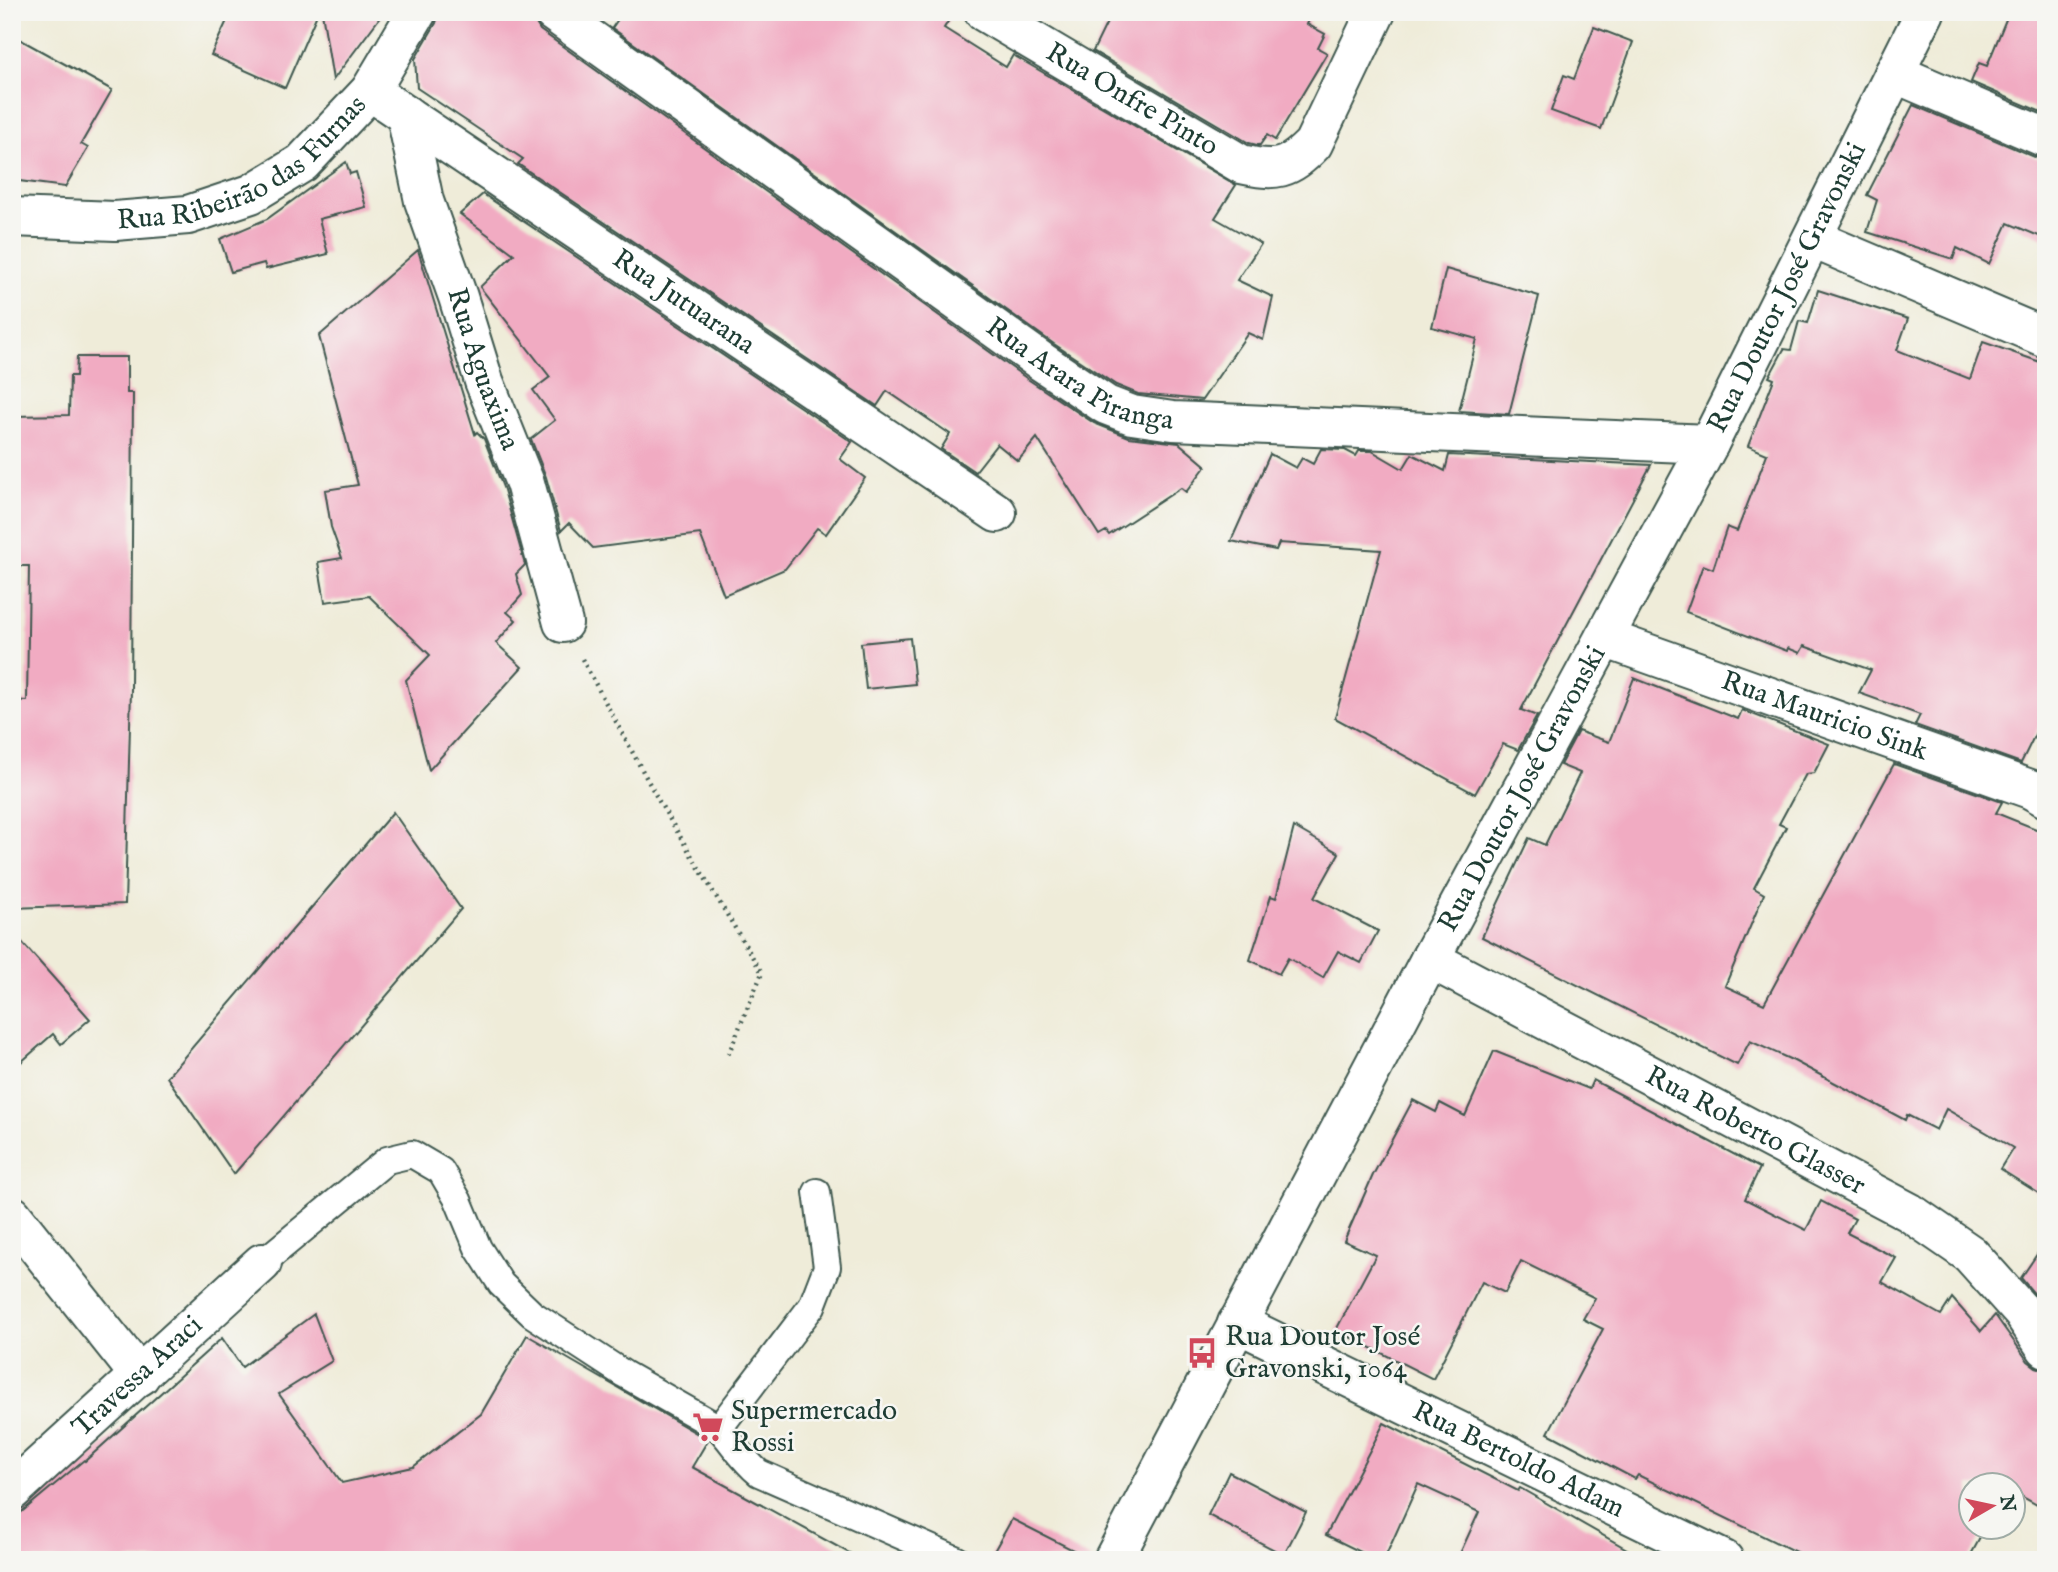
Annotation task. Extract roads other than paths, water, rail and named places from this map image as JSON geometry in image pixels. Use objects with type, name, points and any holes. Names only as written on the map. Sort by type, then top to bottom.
[{"type":"street","name":"Rua Ribeirão das Furnas","points":[[12,217],[115,221],[188,215],[251,194],[302,163],[370,91],[417,12]]},
{"type":"street","name":"Rua Arara Piranga","points":[[553,12],[1042,362],[1106,405],[1132,415],[1172,421],[1709,444]]},
{"type":"street","name":"Rua Onfre Pinto","points":[[984,12],[1241,164],[1264,169],[1285,167],[1300,158],[1313,144],[1376,12]]},
{"type":"street","name":"Rua Doutor José Gravonski","points":[[1113,1560],[1430,959],[1709,444],[1925,12]]},
{"type":"street","points":[[1894,73],[2046,138]]},
{"type":"street","name":"Rua Jutuarana","points":[[370,91],[997,513]]},
{"type":"street","name":"Rua Aguaxima","points":[[406,115],[424,201],[484,382],[525,484],[563,623]]},
{"type":"street","points":[[1813,239],[2046,338]]},
{"type":"street","name":"Rua Mauricio Sink","points":[[1604,638],[2030,789],[2046,798]]},
{"type":"street","name":"Rua Roberto Glasser","points":[[1430,959],[1909,1212],[1970,1254],[2022,1312],[2046,1348]]},
{"type":"street","points":[[12,1215],[140,1376]]},
{"type":"street","name":"Travessa Araci","points":[[12,1491],[262,1263]]},
{"type":"street","name":"Rua Bertoldo Adam","points":[[1237,1323],[1724,1560]]},
{"type":"lane","points":[[262,1263],[387,1160],[412,1154],[441,1171],[458,1200],[478,1248],[501,1284],[532,1314],[624,1374],[719,1428],[742,1459],[759,1473],[957,1560]]},
{"type":"lane","points":[[719,1428],[812,1306],[827,1267],[817,1192]]},
{"type":"place","name":"Rua Doutor José Gravonski, 1064","points":[[1202,1353]]},
{"type":"place","name":"Supermercado Rossi","points":[[708,1427]]}]
